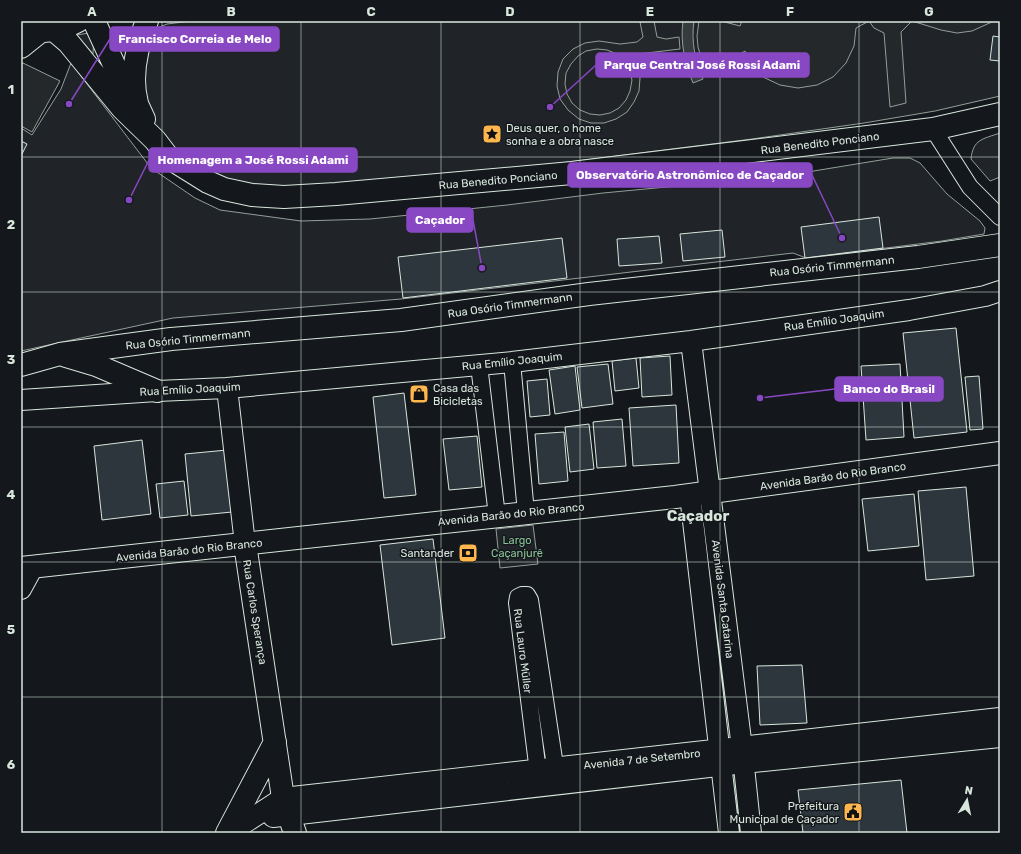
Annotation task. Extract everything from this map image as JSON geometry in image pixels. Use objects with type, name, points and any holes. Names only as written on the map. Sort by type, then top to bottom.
[{"type":"main road","points":[[21,47],[39,29],[78,21]]},
{"type":"main road","name":"Rua Benedito Ponciano","points":[[94,21],[122,82],[138,106],[155,140]]},
{"type":"main road","points":[[138,106],[135,94],[134,78],[142,34],[147,21]]},
{"type":"main road","name":"Rua Benedito Ponciano","points":[[39,29],[68,42],[122,108],[155,140],[168,157],[208,182],[239,193],[284,197],[336,194],[572,173],[933,129],[1000,114]]},
{"type":"main road","name":"Rua Osório Timmermann","points":[[21,365],[60,354],[171,339],[401,320],[597,293],[918,257],[1000,244]]},
{"type":"main road","points":[[60,354],[96,365],[157,391]]},
{"type":"main road","name":"Avenida Barão do Rio Branco","points":[[27,568],[700,494],[1000,453]]},
{"type":"main road","name":"Rua Carlos Sperança","points":[[245,544],[275,742],[289,815]]},
{"type":"main road","points":[[229,833],[275,742]]},
{"type":"street","points":[[933,129],[970,187],[1000,217]]},
{"type":"street","name":"Rua Emílio Joaquim","points":[[21,400],[227,388],[512,362],[691,341],[909,310],[978,297],[1000,291]]},
{"type":"street","name":"Avenida Santa Catarina","points":[[691,341],[700,494],[703,614],[729,833]]},
{"type":"street","points":[[512,362],[526,513]]},
{"type":"street","points":[[479,365],[497,516]]},
{"type":"street","name":"Rua Carlos Sperança","points":[[227,388],[245,544]]},
{"type":"street","name":"Avenida Santa Catarina","points":[[700,494],[725,611],[751,833]]},
{"type":"street","points":[[21,590],[27,568]]},
{"type":"street","name":"Rua Lauro Müller","points":[[522,595],[527,595],[530,600],[547,777],[517,603],[518,597],[522,595]]},
{"type":"street","points":[[703,614],[725,611]]},
{"type":"street","name":"Avenida 7 de Setembro","points":[[289,815],[472,786],[945,733],[1000,718]]},
{"type":"street","name":"Avenida 7 de Setembro","points":[[945,733],[1000,737]]},
{"type":"street","points":[[229,833],[289,815]]},
{"type":"green space","points":[[191,21],[1000,21],[1000,96],[935,111],[864,123],[752,139],[552,164],[297,187],[222,182],[185,162],[147,116],[142,64],[150,38],[157,28],[167,24]]},
{"type":"green space","points":[[94,32],[93,54],[77,35]]},
{"type":"green space","points":[[71,63],[151,168],[195,198],[220,210],[301,221],[370,219],[507,205],[603,193],[783,176],[893,158],[910,158],[920,163],[947,194],[980,221],[985,228],[984,234],[942,241],[806,258],[793,253],[401,299],[173,318],[21,351],[21,128],[32,135],[61,89]]},
{"type":"green space","points":[[1000,133],[1000,177],[990,181],[971,159],[972,152],[974,147],[980,141]]},
{"type":"green space","name":"Largo Caçanjurê","points":[[533,525],[538,564],[500,568],[496,529]]},
{"type":"shaded area","points":[[654,21],[657,37],[666,39],[679,37],[680,49],[630,55],[637,66],[640,78],[639,91],[627,112],[616,119],[604,123],[591,123],[579,119],[568,110],[560,99],[557,86],[558,72],[563,59],[573,49],[585,43],[599,41],[620,44],[637,42],[643,37],[640,22]],"holes":[[[597,49],[607,50],[617,54],[624,61],[632,80],[630,91],[626,100],[619,108],[610,113],[600,115],[590,114],[580,110],[572,103],[567,94],[565,84],[566,73],[578,56],[586,51]]]},
{"type":"shaded area","points":[[683,21],[694,21],[694,51],[703,79],[693,83],[684,53],[682,37]]},
{"type":"shaded area","points":[[699,21],[721,21],[740,26],[742,21],[869,21],[856,28],[854,46],[846,63],[833,77],[817,85],[798,88],[780,85],[763,77],[750,63],[745,51],[706,74],[698,47],[697,36]]},
{"type":"shaded area","points":[[869,21],[912,21],[901,32],[906,103],[890,107],[884,33],[874,28]]},
{"type":"shaded area","points":[[912,21],[994,21],[972,31],[957,33],[941,30]]},
{"type":"shaded area","points":[[23,63],[60,81],[32,132],[21,126],[21,65]]},
{"type":"building","points":[[993,36],[1000,37],[1000,61],[990,60]]},
{"type":"building","points":[[21,141],[27,144],[21,156]]},
{"type":"building","points":[[879,217],[883,248],[805,258],[801,227]]},
{"type":"building","points":[[722,230],[725,257],[683,261],[680,234]]},
{"type":"building","points":[[659,236],[662,263],[619,266],[617,239]]},
{"type":"building","points":[[562,238],[567,278],[403,298],[398,257]]},
{"type":"building","points":[[956,328],[967,432],[914,438],[903,333]]},
{"type":"building","points":[[670,356],[672,395],[642,397],[640,358]]},
{"type":"building","points":[[636,358],[639,388],[615,391],[612,361]]},
{"type":"building","points":[[608,364],[613,404],[582,408],[577,367]]},
{"type":"building","points":[[900,364],[904,437],[866,440],[861,366]]},
{"type":"building","points":[[575,366],[580,410],[555,414],[549,370]]},
{"type":"building","points":[[979,376],[983,429],[970,430],[965,377]]},
{"type":"building","points":[[547,379],[550,415],[530,417],[527,381]]},
{"type":"building","points":[[404,393],[416,495],[384,498],[373,397]]},
{"type":"building","points":[[676,405],[679,463],[633,466],[629,408]]},
{"type":"building","points":[[622,419],[626,466],[597,468],[593,422]]},
{"type":"building","points":[[589,424],[594,469],[570,472],[565,427]]},
{"type":"building","points":[[564,432],[568,481],[539,484],[535,434]]},
{"type":"building","points":[[477,436],[482,487],[449,490],[443,439]]},
{"type":"building","points":[[142,440],[151,514],[102,520],[94,446]]},
{"type":"building","points":[[227,450],[232,512],[191,516],[185,454]]},
{"type":"building","points":[[184,481],[188,515],[160,518],[156,484]]},
{"type":"building","points":[[966,487],[974,576],[926,580],[918,491]]},
{"type":"building","points":[[914,494],[919,546],[868,551],[862,499]]},
{"type":"building","points":[[433,539],[445,638],[392,645],[380,545]]},
{"type":"building","points":[[802,665],[807,723],[760,725],[757,666]]},
{"type":"building","name":"Prefeitura Municipal de Caçador","points":[[901,780],[907,833],[803,833],[798,790]]},
{"type":"place","name":"Francisco Correia de Melo","points":[[69,104]]},
{"type":"place","name":"Parque Central José Rossi Adami","points":[[550,107]]},
{"type":"place","name":"Deus quer, o home sonha e a obra nasce","points":[[492,134]]},
{"type":"place","name":"Homenagem a José Rossi Adami","points":[[129,200]]},
{"type":"place","name":"Observatório Astronômico de Caçador","points":[[842,238]]},
{"type":"place","name":"Caçador","points":[[482,268]]},
{"type":"place","name":"Casa das Bicicletas","points":[[419,394]]},
{"type":"place","name":"Banco do Brasil","points":[[760,398]]},
{"type":"place","name":"Santander","points":[[468,553]]},
{"type":"place","name":"Prefeitura Municipal de Caçador","points":[[853,812]]},
{"type":"district","name":"Caçador","points":[[698,516]]}]
